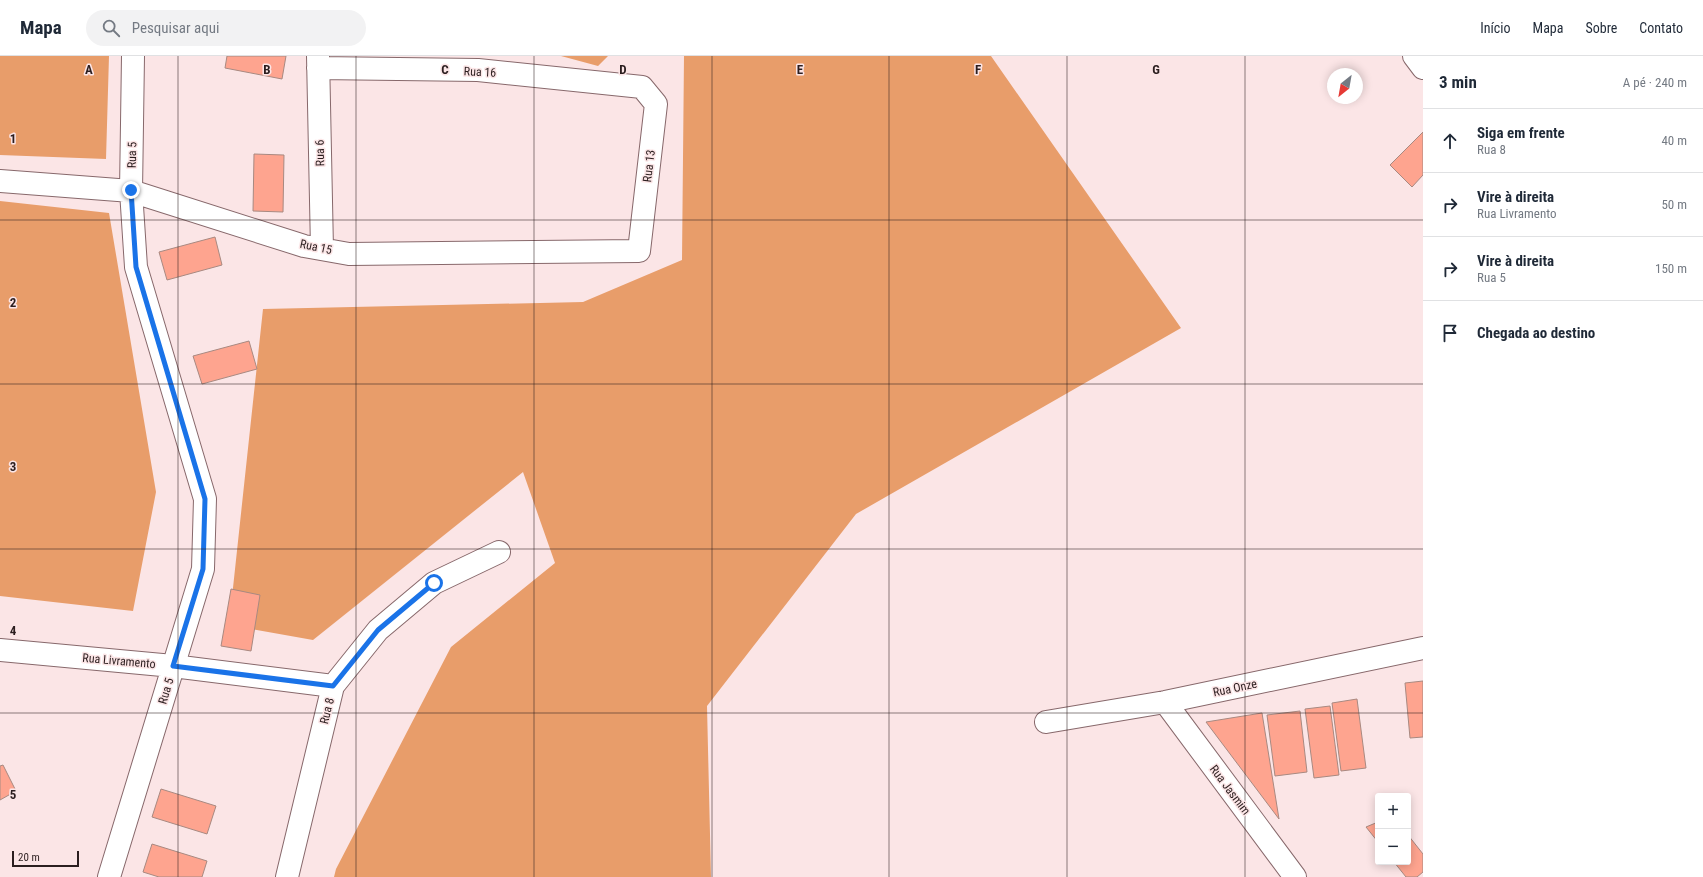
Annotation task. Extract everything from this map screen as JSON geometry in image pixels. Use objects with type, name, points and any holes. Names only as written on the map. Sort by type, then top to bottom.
[{"type":"street","name":"Rua 5","points":[[109,877],[203,569],[205,499],[136,267],[131,190],[133,56]]},
{"type":"street","points":[[1414,56],[1423,68]]},
{"type":"street","name":"Rua 16","points":[[318,62],[478,63],[642,87]]},
{"type":"street","name":"Rua 6","points":[[318,62],[322,249]]},
{"type":"street","name":"Rua 13","points":[[639,251],[656,104],[642,87]]},
{"type":"street","name":"Rua 15","points":[[0,181],[131,190],[297,244],[349,254],[639,251]]},
{"type":"street","name":"Rua 8","points":[[287,877],[333,686],[378,630],[434,583],[499,552]]},
{"type":"street","name":"Rua Onze","points":[[1046,722],[1165,702],[1423,648]]},
{"type":"street","name":"Rua Livramento","points":[[0,650],[173,666],[333,686]]},
{"type":"street","name":"Rua Jasmim","points":[[1165,702],[1295,877]]},
{"type":"shaded area","points":[[0,56],[109,56],[106,159],[0,155]]},
{"type":"shaded area","points":[[561,56],[608,56],[598,66]]},
{"type":"shaded area","points":[[684,56],[991,56],[1181,328],[856,514],[707,706],[711,877],[334,877],[336,869],[451,647],[555,563],[523,472],[313,640],[229,625],[263,309],[583,302],[682,260]]},
{"type":"shaded area","points":[[0,201],[109,213],[156,492],[133,611],[0,596]]},
{"type":"building","points":[[227,56],[286,56],[282,79],[225,68]]},
{"type":"building","points":[[1423,132],[1423,175],[1412,187],[1390,165]]},
{"type":"building","points":[[254,154],[284,155],[283,212],[253,211]]},
{"type":"building","points":[[215,237],[222,265],[167,280],[159,252]]},
{"type":"building","points":[[249,341],[257,369],[202,384],[193,356]]},
{"type":"building","points":[[231,589],[260,595],[251,651],[221,646]]},
{"type":"building","points":[[1423,681],[1423,737],[1410,738],[1405,683]]},
{"type":"building","points":[[1357,699],[1366,768],[1341,771],[1332,703]]},
{"type":"building","points":[[1330,706],[1339,775],[1314,778],[1305,709]]},
{"type":"building","points":[[1300,711],[1307,772],[1275,776],[1267,715]]},
{"type":"building","points":[[1262,713],[1279,819],[1206,722]]},
{"type":"building","points":[[3,765],[16,791],[0,800],[0,766]]},
{"type":"building","points":[[161,789],[216,806],[207,834],[152,817]]},
{"type":"building","points":[[1375,823],[1375,838],[1366,827]]},
{"type":"building","points":[[1411,839],[1423,854],[1423,872],[1417,877],[1406,877],[1396,865],[1411,865]]},
{"type":"building","points":[[152,844],[207,861],[202,877],[159,877],[143,872]]},
{"type":"route","points":[[131,190],[136,267],[205,499],[203,569],[173,666],[333,686],[378,630],[434,583]]}]
